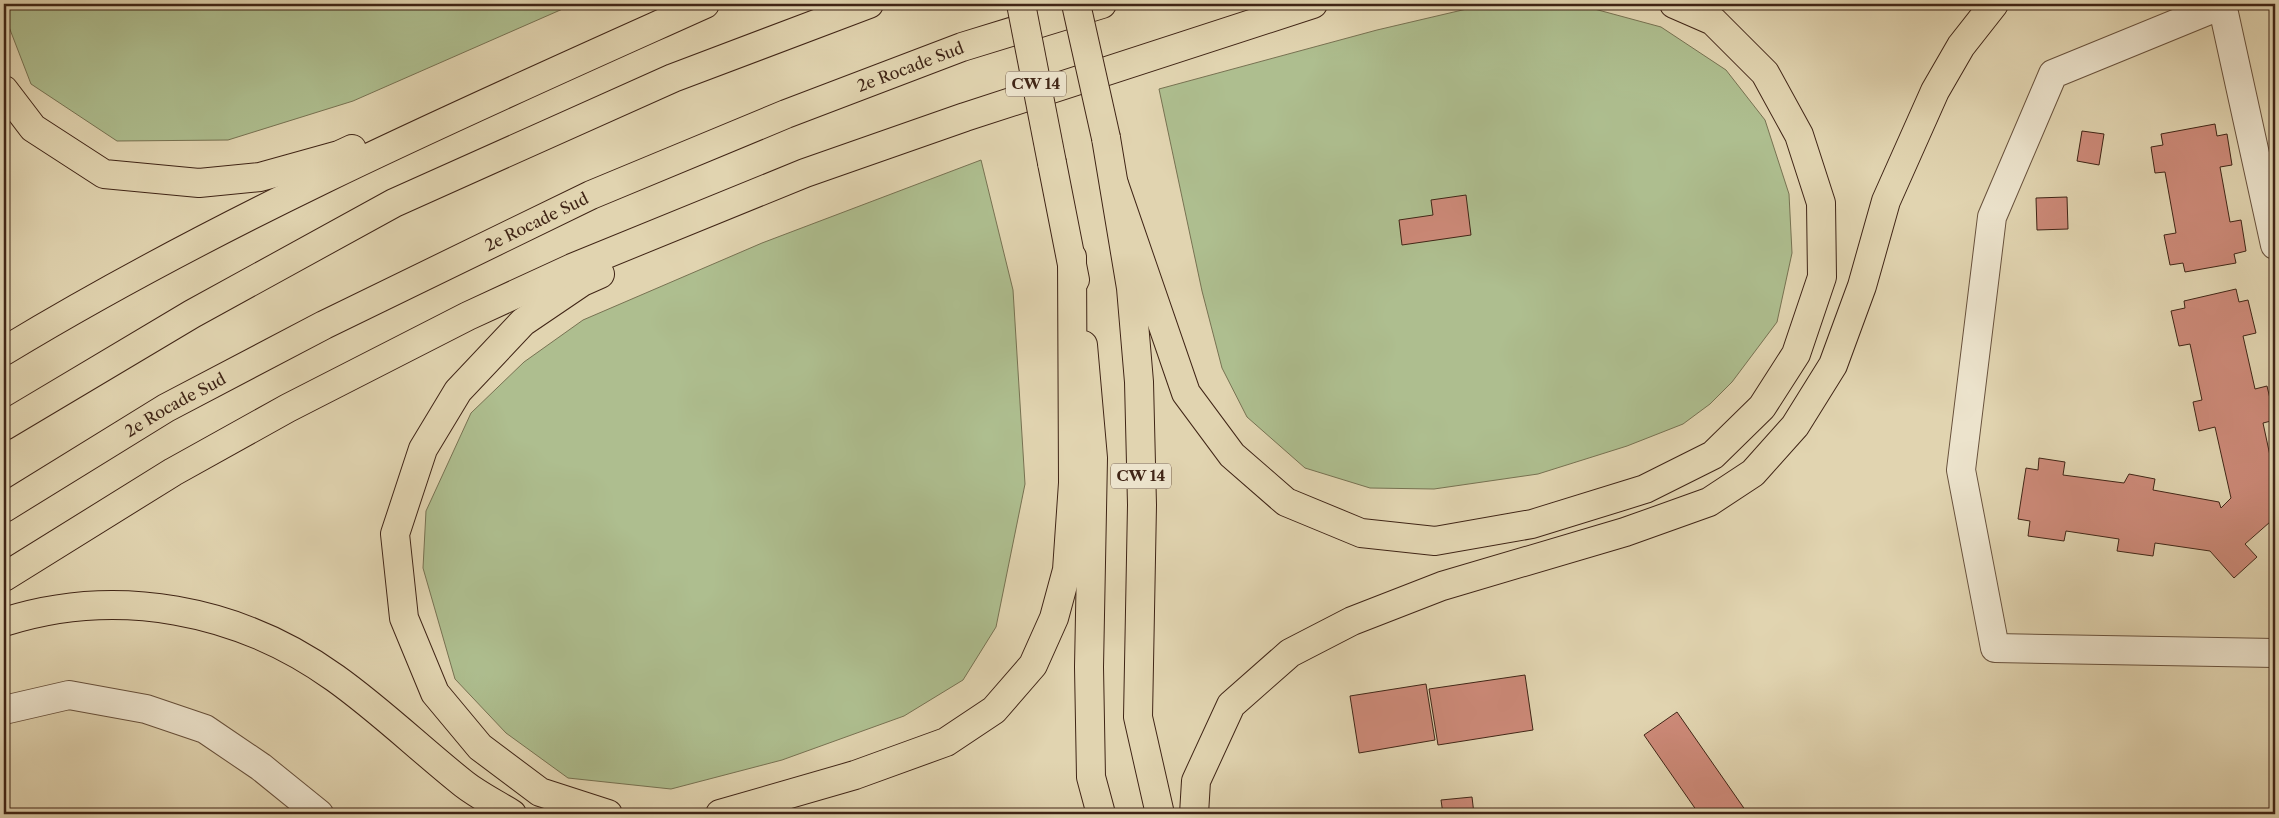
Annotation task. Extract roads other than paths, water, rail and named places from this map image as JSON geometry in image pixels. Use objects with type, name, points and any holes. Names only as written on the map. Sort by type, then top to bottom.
[{"type":"highway","points":[[4,90],[33,128],[104,174],[199,183],[260,177],[339,154],[431,113],[704,4]]},
{"type":"highway","points":[[4,350],[49,323],[249,215],[424,130],[704,4]]},
{"type":"highway","points":[[4,426],[192,314],[394,203],[673,78],[869,4]]},
{"type":"highway","name":"CW 14","points":[[1020,4],[1072,257],[1082,334],[1093,458],[1089,667],[1091,777],[1101,814]]},
{"type":"highway","name":"CW 14","points":[[1076,4],[1106,138],[1131,288],[1140,382],[1142,505],[1138,717],[1160,814]]},
{"type":"highway","name":"2e Rocade Sud","points":[[4,508],[166,408],[324,325],[591,195],[786,114],[962,47],[1102,4]]},
{"type":"highway","points":[[4,577],[173,472],[288,408],[468,316],[572,268],[778,184],[905,138],[1312,4]]},
{"type":"highway","points":[[1114,184],[1186,393],[1232,455],[1286,502],[1361,533],[1435,541],[1532,524],[1645,489],[1713,455],[1762,407],[1796,354],[1822,277],[1821,203],[1799,135],[1765,73],[1712,21],[1674,4]]},
{"type":"highway","points":[[1194,814],[1196,781],[1231,705],[1290,653],[1352,621],[1442,586],[1625,532],[1709,502],[1753,473],[1795,426],[1833,365],[1862,286],[1886,201],[1935,91],[1961,46],[1994,4]]},
{"type":"highway","points":[[608,814],[540,792],[480,747],[435,693],[404,618],[395,534],[423,449],[458,391],[517,329],[524,322],[582,282],[905,138]]},
{"type":"highway","points":[[720,814],[855,775],[946,742],[994,710],[1033,665],[1054,618],[1067,570],[1073,483],[1072,257]]},
{"type":"highway","points":[[4,622],[23,616],[82,607],[150,606],[208,616],[262,635],[334,677],[410,737],[465,785],[512,814]]},
{"type":"street","points":[[2275,245],[2223,4],[2054,74],[1992,217],[1961,470],[1995,648],[2275,653]]},
{"type":"street","points":[[4,710],[69,695],[146,708],[205,729],[262,767],[319,814]]}]
